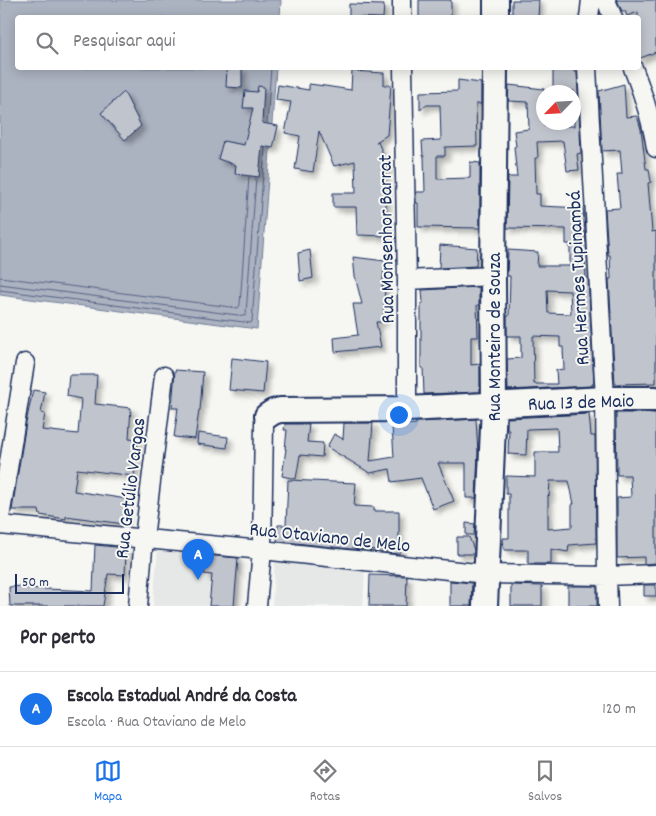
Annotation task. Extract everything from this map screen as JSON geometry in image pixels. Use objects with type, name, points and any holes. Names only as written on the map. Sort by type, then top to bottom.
[{"type":"street","points":[[402,0],[402,15]]},
{"type":"street","points":[[496,0],[496,15]]},
{"type":"street","points":[[589,15],[591,0]]},
{"type":"street","points":[[606,0],[612,15]]},
{"type":"street","name":"Rua Monsenhor Barrat","points":[[403,70],[407,280],[407,409]]},
{"type":"street","name":"Rua Monteiro de Souza","points":[[485,606],[494,405],[495,70]]},
{"type":"street","name":"Rua Hermes Tupinambá","points":[[587,70],[604,399],[608,606]]},
{"type":"street","points":[[634,70],[644,98],[656,148]]},
{"type":"street","points":[[407,280],[493,276]]},
{"type":"street","points":[[0,518],[26,363]]},
{"type":"street","name":"Rua Getúlio Vargas","points":[[138,606],[144,538],[164,376]]},
{"type":"street","name":"Rua 13 de Maio","points":[[267,416],[272,412],[280,410],[407,409],[656,398]]},
{"type":"street","points":[[257,606],[262,550],[264,423],[267,416]]},
{"type":"street","name":"Rua Otaviano de Melo","points":[[0,525],[144,538],[486,574],[607,576],[656,574]]},
{"type":"shaded area","points":[[158,548],[242,554],[238,606],[153,606]]},
{"type":"shaded area","points":[[275,560],[365,567],[363,606],[272,606]]},
{"type":"water","points":[[0,0],[281,0],[280,15],[15,15],[15,70],[276,70],[257,329],[0,295]]},
{"type":"building","points":[[419,0],[451,0],[451,15],[419,15]]},
{"type":"building","points":[[512,0],[539,0],[538,15],[512,15]]},
{"type":"building","points":[[617,0],[656,0],[656,52],[641,58],[641,15],[638,15],[638,12],[627,15],[625,11],[622,11]]},
{"type":"building","points":[[349,4],[384,5],[383,15],[349,15]]},
{"type":"building","points":[[227,70],[242,70],[242,88],[226,87]]},
{"type":"building","points":[[553,70],[574,70],[574,72],[577,72],[578,85],[553,85]]},
{"type":"building","points":[[352,71],[384,73],[384,85],[391,85],[387,135],[376,142],[378,142],[389,168],[385,168],[387,236],[357,235],[356,207],[333,207],[333,193],[356,193],[355,161],[334,166],[319,131],[313,172],[295,169],[300,136],[285,133],[291,102],[276,100],[278,85],[309,90],[309,84],[351,90]]},
{"type":"building","points":[[458,80],[481,83],[481,104],[476,104],[477,146],[445,147],[445,156],[437,156],[437,179],[470,178],[470,162],[480,163],[480,228],[418,227],[416,192],[425,192],[422,141],[441,140],[440,105],[427,105],[420,110],[420,92],[458,91]]},
{"type":"building","points":[[624,84],[626,117],[637,116],[641,129],[646,169],[649,169],[651,182],[648,183],[652,232],[656,231],[656,383],[615,384],[609,279],[611,279],[610,255],[608,255],[605,209],[620,208],[617,174],[622,174],[620,150],[602,151],[599,91]]},
{"type":"building","points":[[509,85],[536,88],[536,130],[580,130],[581,153],[577,154],[579,170],[567,171],[563,141],[537,142],[538,158],[535,158],[536,194],[540,194],[540,206],[583,208],[594,384],[592,386],[508,390],[507,359],[521,358],[521,336],[507,336],[510,276],[507,276],[508,250],[538,252],[537,266],[570,266],[570,244],[566,244],[566,229],[507,228],[508,177],[517,177],[514,131],[529,129],[528,102],[508,101]],"holes":[[[547,290],[570,291],[571,314],[548,313]],[[533,336],[560,337],[560,347],[563,347],[564,369],[556,370],[557,384],[534,384]]]},
{"type":"building","points":[[258,86],[264,87],[262,123],[278,126],[273,148],[262,146],[259,177],[235,174],[236,165],[218,159],[223,141],[244,145],[253,108],[243,108],[245,91],[257,92]]},
{"type":"building","points":[[124,92],[141,126],[125,140],[101,113]]},
{"type":"building","points":[[440,245],[477,248],[476,266],[439,268]]},
{"type":"building","points":[[310,250],[313,278],[300,281],[298,253]]},
{"type":"building","points":[[353,257],[385,261],[382,287],[385,286],[383,322],[376,322],[381,347],[335,352],[334,338],[358,335],[353,304],[362,304],[355,276]]},
{"type":"building","points":[[479,287],[479,305],[477,305],[478,337],[471,337],[471,365],[480,364],[480,392],[424,394],[423,368],[421,368],[422,290]]},
{"type":"building","points":[[232,358],[266,362],[263,393],[229,390]]},
{"type":"building","points":[[175,370],[203,372],[200,410],[195,439],[174,437],[178,408],[172,408]]},
{"type":"building","points":[[69,375],[97,375],[95,404],[131,408],[129,438],[138,439],[134,476],[77,469],[74,491],[127,499],[124,524],[66,516],[66,519],[40,515],[39,510],[12,510],[33,390],[45,392],[41,413],[45,414],[42,430],[78,434],[81,399],[67,396]]},
{"type":"building","points":[[616,413],[656,413],[656,563],[644,564],[644,557],[617,558],[617,498],[631,497],[630,475],[617,475]]},
{"type":"building","points":[[589,414],[591,436],[595,436],[596,543],[569,545],[568,552],[551,549],[551,564],[528,564],[528,550],[504,550],[503,538],[509,538],[509,494],[506,494],[506,476],[535,477],[535,452],[558,452],[557,428],[527,429],[526,455],[508,454],[509,430],[507,430],[507,418]],"holes":[[[550,481],[569,481],[574,504],[572,504],[572,527],[548,529]]]},
{"type":"building","points":[[476,419],[478,453],[476,498],[466,498],[466,463],[438,463],[454,501],[433,509],[421,478],[392,482],[390,469],[370,473],[327,447],[334,434],[343,439],[344,423],[373,423],[370,461],[394,457],[392,426],[416,424],[416,422]]},
{"type":"building","points":[[285,424],[309,424],[307,442],[323,443],[322,457],[300,455],[296,479],[282,476],[286,449],[287,430],[284,430]]},
{"type":"building","points":[[198,433],[228,437],[227,448],[197,444]]},
{"type":"building","points":[[288,480],[356,483],[354,506],[374,507],[374,511],[399,511],[399,554],[386,553],[386,550],[351,549],[277,541],[278,525],[286,525]]},
{"type":"building","points":[[466,523],[475,524],[474,535],[466,535]]},
{"type":"building","points":[[457,537],[469,537],[474,554],[457,554]]},
{"type":"building","points":[[95,545],[126,548],[125,575],[108,574],[103,606],[10,606],[9,587],[22,586],[22,588],[93,591]]},
{"type":"building","points":[[206,555],[238,558],[234,606],[209,606],[212,575],[204,574]]},
{"type":"building","points":[[370,575],[407,576],[406,606],[369,606]]},
{"type":"building","points":[[450,581],[472,583],[471,606],[450,606]]},
{"type":"building","points":[[511,585],[542,586],[542,606],[511,606]]},
{"type":"building","points":[[644,585],[656,585],[656,596],[644,596]]},
{"type":"building","points":[[568,586],[597,586],[597,606],[568,606]]},
{"type":"place","name":"Escola Estadual André da Costa","points":[[198,580]]}]
